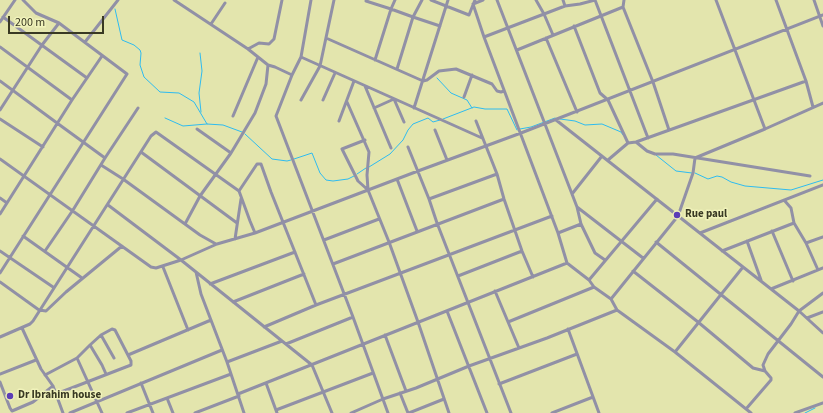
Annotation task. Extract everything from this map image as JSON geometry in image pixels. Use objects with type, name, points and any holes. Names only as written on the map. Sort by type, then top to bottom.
[{"type":"street","points":[[0,22],[15,0]]},
{"type":"street","points":[[0,273],[127,74],[58,23],[36,13],[23,0]]},
{"type":"street","points":[[85,42],[118,0]]},
{"type":"street","points":[[174,0],[248,49],[268,65],[292,75]]},
{"type":"street","points":[[248,49],[259,43],[269,44],[274,39],[282,0]]},
{"type":"street","points":[[311,0],[301,57],[292,75],[276,116],[388,413]]},
{"type":"street","points":[[301,100],[320,66],[334,0]]},
{"type":"street","points":[[367,0],[366,2],[440,26]]},
{"type":"street","points":[[375,60],[395,0]]},
{"type":"street","points":[[397,70],[413,18],[422,0]]},
{"type":"street","points":[[431,0],[469,15],[475,0]]},
{"type":"street","points":[[414,108],[448,0]]},
{"type":"street","points":[[473,4],[483,0]]},
{"type":"street","points":[[497,0],[546,124],[577,207],[581,224],[595,253],[605,260]]},
{"type":"street","points":[[536,0],[553,35]]},
{"type":"street","points":[[563,0],[565,6]]},
{"type":"street","points":[[484,37],[565,6],[595,0],[648,138]]},
{"type":"street","points":[[624,0],[624,7],[653,82],[669,130]]},
{"type":"street","points":[[716,0],[764,129]]},
{"type":"street","points":[[776,0],[806,81],[813,107]]},
{"type":"street","points":[[814,0],[821,16],[823,26]]},
{"type":"street","points":[[211,24],[225,3]]},
{"type":"street","points":[[473,4],[504,91],[552,216],[567,263],[589,280],[594,288],[611,299],[616,310],[675,352],[751,413]]},
{"type":"street","points":[[517,50],[624,7]]},
{"type":"street","points":[[0,159],[151,266],[156,268],[163,267],[217,244],[255,233],[418,171],[521,134],[821,16]]},
{"type":"street","points":[[3,17],[87,78]]},
{"type":"street","points":[[0,110],[58,23]]},
{"type":"street","points":[[574,26],[600,93],[608,100],[628,143]]},
{"type":"street","points":[[326,38],[423,81],[442,70],[456,69],[492,84],[497,91],[504,91]]},
{"type":"street","points":[[546,38],[577,112]]},
{"type":"street","points":[[0,47],[72,100]]},
{"type":"street","points":[[0,214],[57,123],[102,56]]},
{"type":"street","points":[[232,116],[258,57]]},
{"type":"street","points":[[301,57],[482,138]]},
{"type":"street","points":[[185,224],[200,196],[231,153],[255,113],[266,84],[268,65]]},
{"type":"street","points":[[323,100],[336,73]]},
{"type":"street","points":[[464,96],[472,75]]},
{"type":"street","points":[[0,81],[105,158]]},
{"type":"street","points":[[339,121],[354,81]]},
{"type":"street","points":[[608,160],[628,143],[648,138],[806,81]]},
{"type":"street","points":[[365,86],[392,148]]},
{"type":"street","points":[[374,108],[394,99]]},
{"type":"street","points":[[394,99],[404,122]]},
{"type":"street","points":[[347,102],[365,140],[370,156],[367,175],[368,190],[389,242],[449,413]]},
{"type":"street","points":[[695,158],[823,103]]},
{"type":"street","points":[[45,251],[138,108]]},
{"type":"street","points":[[0,119],[43,147]]},
{"type":"street","points":[[556,120],[799,311],[823,333]]},
{"type":"street","points":[[476,121],[497,174],[522,251],[533,276]]},
{"type":"street","points":[[197,129],[231,153]]},
{"type":"street","points":[[435,130],[448,160]]},
{"type":"street","points":[[0,337],[30,324],[151,136],[156,132],[216,173],[239,191],[255,233]]},
{"type":"street","points":[[365,140],[342,150],[358,181],[368,190]]},
{"type":"street","points":[[636,142],[647,151],[655,154],[673,154],[810,176]]},
{"type":"street","points":[[408,147],[511,413]]},
{"type":"street","points":[[141,152],[237,223]]},
{"type":"street","points":[[572,194],[602,156]]},
{"type":"street","points":[[611,299],[678,216],[693,173],[695,158]]},
{"type":"street","points":[[239,191],[257,164],[261,164],[316,305]]},
{"type":"street","points":[[101,165],[123,179],[200,235],[217,244]]},
{"type":"street","points":[[429,199],[497,174]]},
{"type":"street","points":[[397,179],[418,231]]},
{"type":"street","points":[[700,233],[823,185]]},
{"type":"street","points":[[235,239],[241,197]]},
{"type":"street","points":[[0,198],[7,203]]},
{"type":"street","points":[[333,264],[437,223],[504,199]]},
{"type":"street","points":[[589,280],[656,199]]},
{"type":"street","points":[[784,200],[791,208],[794,223],[806,242],[818,270]]},
{"type":"street","points":[[108,204],[181,260],[312,365],[332,413]]},
{"type":"street","points":[[577,207],[643,258]]},
{"type":"street","points":[[264,327],[344,294],[552,216]]},
{"type":"street","points":[[324,240],[380,219]]},
{"type":"street","points":[[722,251],[794,223]]},
{"type":"street","points":[[558,233],[581,224]]},
{"type":"street","points":[[772,231],[793,281]]},
{"type":"street","points":[[23,236],[82,278]]},
{"type":"street","points":[[806,242],[823,237]]},
{"type":"street","points":[[747,240],[761,281]]},
{"type":"street","points":[[656,242],[823,377]]},
{"type":"street","points":[[0,282],[44,312],[82,278],[122,246]]},
{"type":"street","points":[[0,251],[53,287]]},
{"type":"street","points":[[458,276],[522,251]]},
{"type":"street","points":[[210,284],[295,252]]},
{"type":"street","points":[[195,413],[385,335],[567,263]]},
{"type":"street","points":[[163,267],[188,330]]},
{"type":"street","points":[[675,352],[743,267]]},
{"type":"street","points":[[771,290],[823,268]]},
{"type":"street","points":[[634,271],[698,322],[752,368],[765,371]]},
{"type":"street","points":[[196,272],[199,290],[227,362],[244,413]]},
{"type":"street","points":[[233,302],[304,274]]},
{"type":"street","points":[[508,322],[594,288]]},
{"type":"street","points":[[495,291],[519,348]]},
{"type":"street","points":[[746,409],[771,380],[763,365],[768,354],[796,318],[799,311],[823,293]]},
{"type":"street","points":[[351,413],[357,412],[383,399],[400,394],[469,366],[568,330],[616,310]]},
{"type":"street","points":[[447,311],[487,413]]},
{"type":"street","points":[[807,318],[823,312]]},
{"type":"street","points":[[286,344],[353,317]]},
{"type":"street","points":[[128,355],[211,320]]},
{"type":"street","points":[[22,328],[36,360],[53,386],[63,413]]},
{"type":"street","points":[[45,375],[77,358],[101,335],[112,328],[115,329],[131,361],[131,365],[56,394]]},
{"type":"street","points":[[568,330],[599,413]]},
{"type":"street","points":[[101,335],[114,358]]},
{"type":"street","points":[[385,335],[406,391]]},
{"type":"street","points":[[227,362],[282,341]]},
{"type":"street","points":[[90,345],[106,374]]},
{"type":"street","points":[[70,413],[222,350]]},
{"type":"street","points":[[499,384],[577,354]]},
{"type":"street","points":[[77,358],[102,413]]},
{"type":"street","points":[[0,374],[36,360]]},
{"type":"street","points":[[266,383],[276,412],[373,373]]},
{"type":"street","points":[[127,413],[231,374]]},
{"type":"street","points":[[0,382],[12,411],[33,402],[53,386]]},
{"type":"street","points":[[141,383],[153,413]]},
{"type":"street","points":[[400,394],[408,413],[444,399]]},
{"type":"street","points":[[552,413],[593,397]]},
{"type":"street","points":[[167,398],[173,413]]},
{"type":"street","points":[[795,413],[823,403]]},
{"type":"street","points":[[204,409],[206,413]]},
{"type":"street","points":[[805,410],[809,413]]},
{"type":"waterway","points":[[115,9],[122,40],[134,45],[140,50],[140,65],[144,77],[160,92],[179,93],[194,102],[207,124],[223,125],[242,132]]},
{"type":"waterway","points":[[200,53],[202,71],[199,93],[201,112]]},
{"type":"waterway","points":[[437,78],[451,93],[467,100],[472,108]]},
{"type":"waterway","points":[[443,119],[474,107],[485,109],[507,109],[517,130]]},
{"type":"waterway","points":[[165,118],[183,126],[207,124]]},
{"type":"waterway","points":[[369,167],[390,154],[403,140],[413,124],[428,118],[433,122],[440,120]]},
{"type":"waterway","points":[[520,129],[531,127],[555,118]]},
{"type":"waterway","points":[[560,119],[575,121],[585,125],[602,124],[621,132],[623,135]]},
{"type":"waterway","points":[[245,134],[272,159],[287,161],[291,160]]},
{"type":"waterway","points":[[294,159],[312,153],[320,173],[326,180],[333,181],[348,179],[354,176]]},
{"type":"waterway","points":[[656,155],[676,171],[692,173]]},
{"type":"waterway","points":[[357,174],[366,168]]},
{"type":"waterway","points":[[695,173],[708,179],[717,176],[722,177],[731,182],[745,186],[791,190],[823,180]]},
{"type":"waterway","points":[[805,413],[815,408]]},
{"type":"place","name":"Rue paul","points":[[677,215]]},
{"type":"place","name":"Dr Ibrahim house","points":[[10,396]]}]
